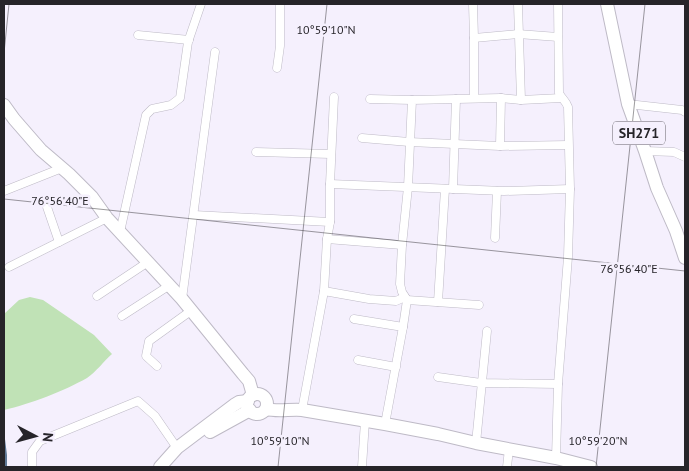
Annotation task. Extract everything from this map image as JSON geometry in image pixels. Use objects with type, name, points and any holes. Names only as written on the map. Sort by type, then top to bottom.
[{"type":"main road","name":"SH271","points":[[607,4],[628,104],[657,188],[676,231],[685,258]]},
{"type":"main road","points":[[5,110],[41,150],[92,197],[107,218],[192,310],[249,381],[250,402],[253,413],[262,412],[266,404],[274,401],[296,410],[385,424],[556,458],[591,467]]},
{"type":"main road","points":[[169,467],[213,429],[250,402],[256,394],[262,396],[266,404]]},
{"type":"main road","points":[[160,467],[177,448],[234,405],[240,402],[250,402]]},
{"type":"street","points":[[120,232],[146,115],[152,109],[171,105],[180,98],[189,40],[201,4]]},
{"type":"street","points":[[277,68],[280,46],[280,4]]},
{"type":"street","points":[[473,4],[474,98]]},
{"type":"street","points":[[518,4],[521,100]]},
{"type":"street","points":[[556,458],[558,384],[568,257],[570,190],[568,107],[559,93],[558,4]]},
{"type":"street","points":[[474,38],[518,34],[558,37]]},
{"type":"street","points":[[138,35],[189,40]]},
{"type":"street","points":[[182,299],[215,52]]},
{"type":"street","points":[[296,410],[324,292],[327,239],[330,222],[334,97]]},
{"type":"street","points":[[370,99],[501,98],[521,100],[561,98]]},
{"type":"street","points":[[500,146],[501,98]]},
{"type":"street","points":[[438,302],[455,145],[456,99]]},
{"type":"street","points":[[385,424],[404,327],[406,298],[400,284],[408,187],[412,100]]},
{"type":"street","points":[[628,104],[682,110],[685,112]]},
{"type":"street","points":[[362,138],[455,145],[568,145]]},
{"type":"street","points":[[645,151],[674,152],[685,157]]},
{"type":"street","points":[[256,152],[331,154]]},
{"type":"street","points":[[4,191],[62,168]]},
{"type":"street","points":[[330,184],[497,191],[570,190]]},
{"type":"street","points":[[495,238],[497,191]]},
{"type":"street","points":[[47,207],[59,242]]},
{"type":"street","points":[[194,215],[330,222]]},
{"type":"street","points":[[9,267],[107,218]]},
{"type":"street","points":[[327,239],[402,245]]},
{"type":"street","points":[[97,296],[148,262]]},
{"type":"street","points":[[122,316],[170,285]]},
{"type":"street","points":[[324,292],[370,299],[396,301],[406,298],[479,305]]},
{"type":"street","points":[[157,366],[146,356],[149,341],[192,310]]},
{"type":"street","points":[[354,320],[404,327]]},
{"type":"street","points":[[476,443],[487,331]]},
{"type":"street","points":[[358,360],[396,367]]},
{"type":"street","points":[[438,377],[481,383],[558,384]]},
{"type":"street","points":[[32,467],[32,452],[40,442],[138,402],[155,416],[177,448]]},
{"type":"street","points":[[362,467],[365,421]]},
{"type":"street","points":[[507,467],[509,449]]},
{"type":"green space","points":[[30,297],[43,300],[94,335],[112,354],[90,376],[78,383],[36,401],[4,410],[4,314],[19,300]]},
{"type":"waterway","points":[[4,439],[6,467]]}]
